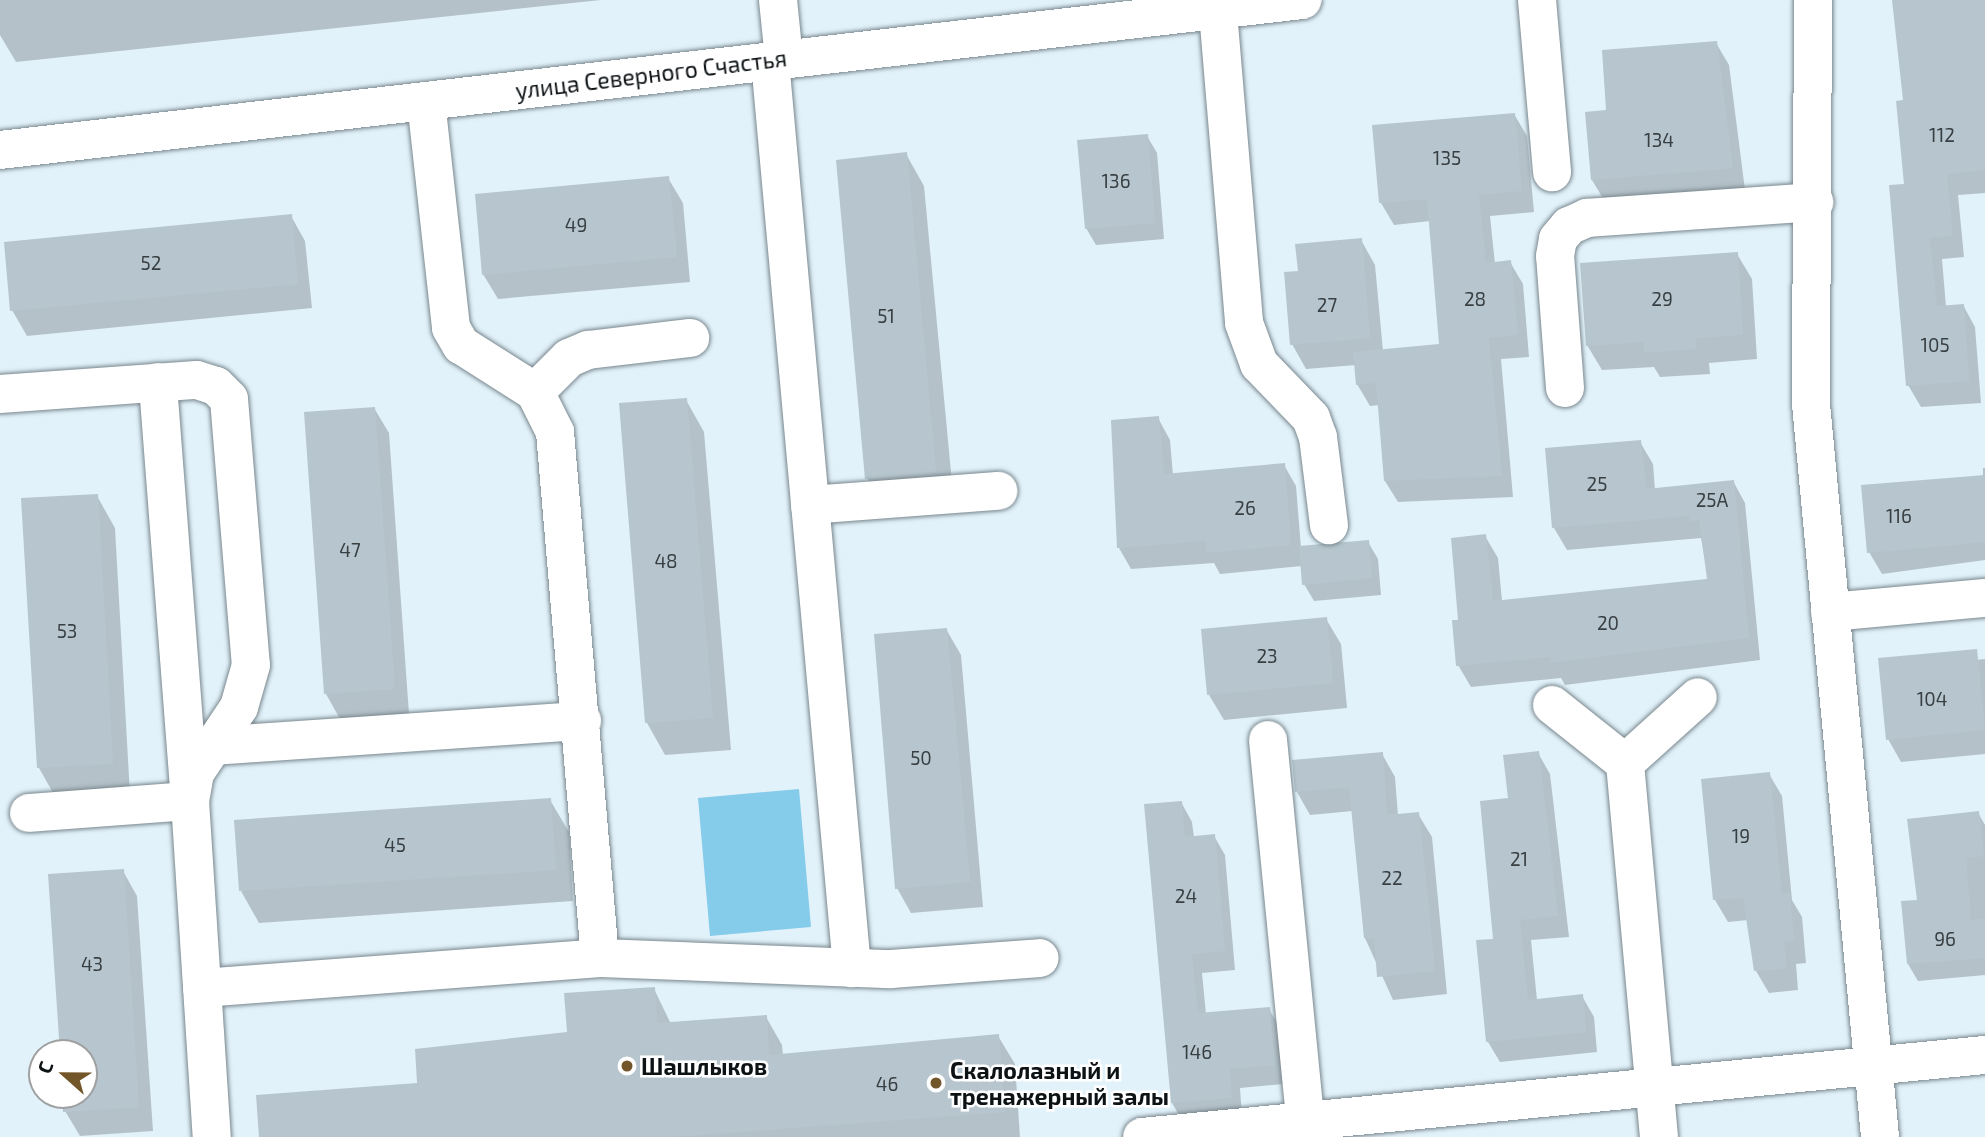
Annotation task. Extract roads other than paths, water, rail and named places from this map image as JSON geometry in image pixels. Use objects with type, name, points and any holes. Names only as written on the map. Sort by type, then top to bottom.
[{"type":"street","points":[[778,0],[777,60],[810,505],[852,968]]},
{"type":"street","name":"улица Северного Счастья","points":[[0,150],[777,60],[1217,5],[1302,0]]},
{"type":"street","points":[[1537,0],[1552,173]]},
{"type":"street","points":[[1813,0],[1811,404],[1880,1137]]},
{"type":"street","points":[[1217,5],[1244,323],[1259,364],[1311,418],[1318,436],[1329,525]]},
{"type":"street","points":[[426,101],[451,328],[461,345],[535,392],[555,432],[582,721],[600,958]]},
{"type":"street","points":[[1565,388],[1555,256],[1558,239],[1569,226],[1587,218],[1814,202]]},
{"type":"street","points":[[535,392],[569,358],[588,350],[690,338]]},
{"type":"street","points":[[0,394],[197,380],[216,386],[229,399],[255,743]]},
{"type":"street","points":[[158,382],[212,1137]]},
{"type":"street","points":[[810,505],[998,491]]},
{"type":"street","points":[[1830,612],[1985,598]]},
{"type":"street","points":[[190,801],[195,773],[239,707],[251,665]]},
{"type":"street","points":[[1625,763],[1698,696]]},
{"type":"street","points":[[1552,705],[1625,763],[1659,1137]]},
{"type":"street","points":[[212,746],[582,721]]},
{"type":"street","points":[[1268,740],[1306,1129]]},
{"type":"street","points":[[29,813],[190,801]]},
{"type":"street","points":[[202,988],[600,958],[852,968],[1040,958]]},
{"type":"street","points":[[1142,1137],[1306,1129],[1654,1087],[1985,1055]]},
{"type":"place","name":"Шашлыков","points":[[627,1066]]},
{"type":"place","name":"Скалолазный и тренажерный залы","points":[[936,1083]]}]
